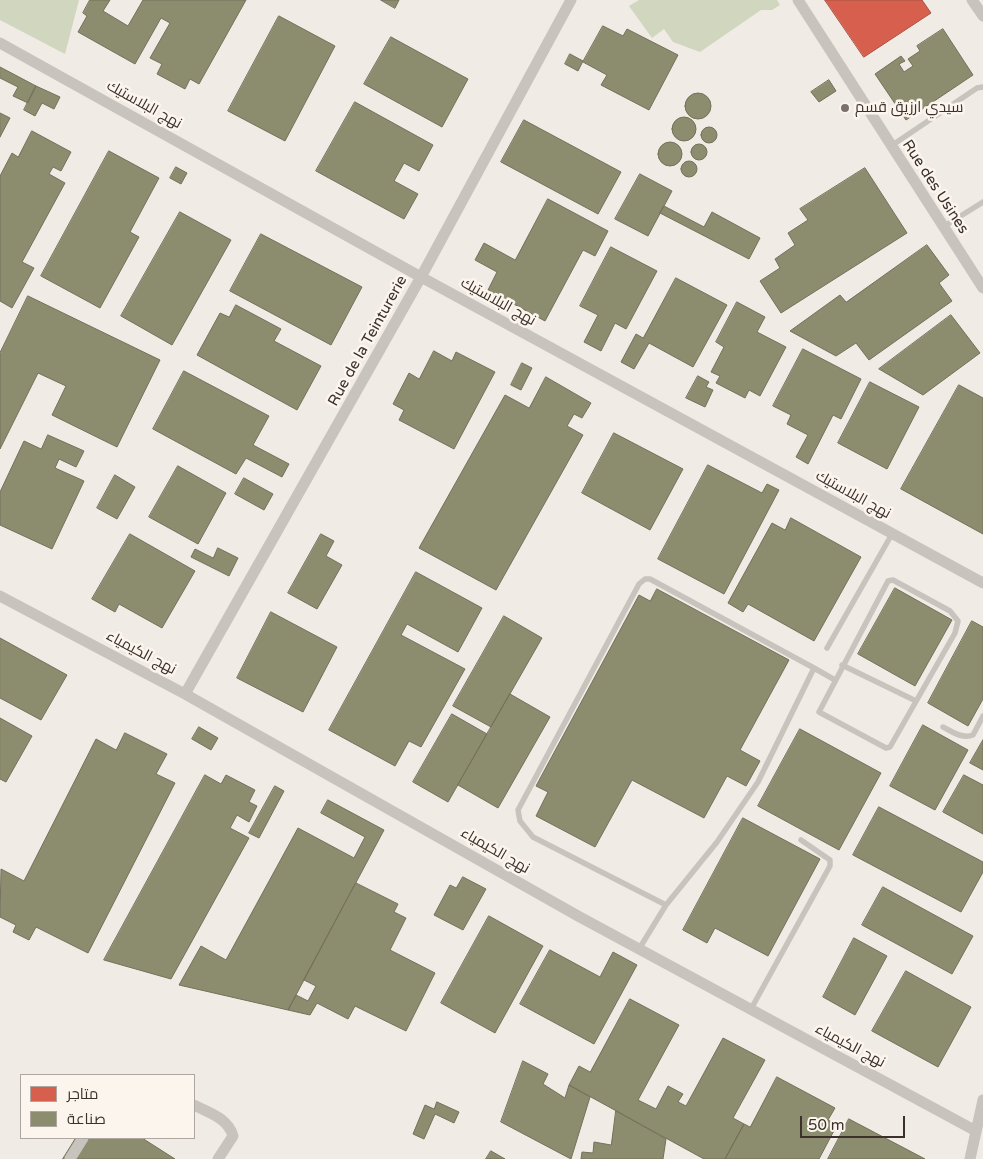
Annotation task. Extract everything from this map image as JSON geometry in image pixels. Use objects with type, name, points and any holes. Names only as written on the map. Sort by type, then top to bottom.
[{"type":"street","name":"Rue de la Teinturerie","points":[[185,694],[421,277],[571,0]]},
{"type":"street","name":"Rue des Usines","points":[[798,0],[983,288]]},
{"type":"street","points":[[972,0],[983,16]]},
{"type":"street","name":"نهج البلاستيك","points":[[0,43],[421,277],[983,583]]},
{"type":"street","name":"نهج الكيمياء","points":[[0,596],[185,694],[639,949],[976,1131]]},
{"type":"street","points":[[970,1159],[983,1100]]},
{"type":"street","points":[[195,1106],[218,1117],[230,1127],[233,1136],[218,1159]]},
{"type":"street","points":[[70,1159],[82,1139]]},
{"type":"lane","points":[[891,146],[977,88],[983,87]]},
{"type":"lane","points":[[943,227],[983,202]]},
{"type":"lane","points":[[827,648],[892,534]]},
{"type":"lane","points":[[666,905],[533,837],[520,821],[518,810],[639,584],[645,579],[650,579],[835,680]]},
{"type":"lane","points":[[894,580],[950,611],[958,621],[955,633],[890,747],[884,748],[819,712],[835,680],[888,581],[894,580]]},
{"type":"lane","points":[[842,665],[916,701]]},
{"type":"lane","points":[[639,949],[666,905],[717,842],[758,782],[814,668]]},
{"type":"lane","points":[[944,727],[963,737],[970,737],[973,736],[983,716]]},
{"type":"lane","points":[[751,1009],[830,866],[830,860],[802,840]]},
{"type":"green space","points":[[0,0],[79,0],[65,54],[0,20]]},
{"type":"green space","points":[[639,0],[777,0],[780,5],[772,10],[761,10],[700,52],[673,42],[664,29],[652,38],[629,6]]},
{"type":"building: متاجر","points":[[825,0],[922,0],[931,13],[864,57]]},
{"type":"building: صناعة","points":[[90,0],[110,0],[103,11],[128,26],[143,0],[246,0],[199,84],[190,79],[185,89],[157,74],[162,64],[150,58],[170,23],[161,18],[135,64],[78,32],[87,16],[83,13]]},
{"type":"building: صناعة","points":[[381,0],[399,0],[395,8]]},
{"type":"building: صناعة","points":[[279,16],[335,46],[285,141],[228,111]]},
{"type":"building: صناعة","points":[[603,26],[623,36],[627,29],[678,55],[649,110],[601,85],[607,75],[583,62]]},
{"type":"building: صناعة","points":[[943,29],[973,75],[906,120],[875,74],[901,56],[905,61],[899,64],[904,72],[913,66],[908,59],[920,51],[917,46]]},
{"type":"building: صناعة","points":[[391,37],[468,79],[442,127],[364,84]]},
{"type":"building: صناعة","points":[[570,54],[583,61],[578,71],[565,64]]},
{"type":"building: صناعة","points":[[0,67],[36,86],[28,103],[13,96],[18,87],[0,78]]},
{"type":"building: صناعة","points":[[829,80],[836,91],[819,102],[811,92]]},
{"type":"building: صناعة","points":[[36,86],[60,97],[54,109],[42,103],[35,116],[24,110]]},
{"type":"building: صناعة","points":[[698,93],[707,97],[711,106],[707,115],[698,119],[689,115],[685,106],[689,97]]},
{"type":"building: صناعة","points":[[355,102],[433,145],[419,171],[404,163],[394,181],[418,194],[404,219],[316,171]]},
{"type":"building: صناعة","points":[[0,113],[10,118],[0,137]]},
{"type":"building: صناعة","points":[[679,117],[689,117],[696,124],[696,134],[689,141],[679,141],[672,134],[672,124]]},
{"type":"building: صناعة","points":[[524,120],[621,172],[598,214],[501,162]]},
{"type":"building: صناعة","points":[[706,127],[712,127],[717,132],[715,141],[706,143],[701,138],[701,132]]},
{"type":"building: صناعة","points":[[32,131],[71,152],[61,171],[53,167],[49,174],[65,183],[22,262],[34,268],[12,308],[0,301],[0,176],[12,153],[18,157]]},
{"type":"building: صناعة","points":[[665,142],[675,142],[682,149],[682,159],[675,166],[665,166],[658,159],[658,149]]},
{"type":"building: صناعة","points":[[699,144],[705,146],[707,152],[705,158],[699,160],[693,158],[691,152],[693,146]]},
{"type":"building: صناعة","points":[[109,151],[159,178],[130,232],[139,237],[100,308],[41,276]]},
{"type":"building: صناعة","points":[[686,161],[692,161],[697,166],[695,175],[686,177],[681,172],[681,166]]},
{"type":"building: صناعة","points":[[176,167],[187,173],[181,184],[170,178]]},
{"type":"building: صناعة","points":[[865,168],[907,233],[781,313],[760,281],[780,268],[775,259],[795,245],[788,233],[808,220],[800,209]]},
{"type":"building: صناعة","points":[[640,174],[672,191],[648,236],[615,219]]},
{"type":"building: صناعة","points":[[548,199],[608,231],[595,256],[583,250],[545,321],[488,290],[497,272],[475,260],[484,243],[515,260]]},
{"type":"building: صناعة","points":[[664,206],[704,227],[712,212],[760,238],[749,259],[660,213]]},
{"type":"building: صناعة","points":[[180,212],[231,240],[172,345],[121,316]]},
{"type":"building: صناعة","points":[[261,234],[362,287],[331,345],[230,291]]},
{"type":"building: صناعة","points":[[927,245],[949,275],[939,283],[952,301],[869,360],[856,343],[836,356],[790,331],[840,295],[846,302]]},
{"type":"building: صناعة","points":[[611,247],[657,271],[626,329],[615,323],[601,351],[584,342],[598,315],[580,306]]},
{"type":"building: صناعة","points":[[676,278],[727,305],[693,367],[649,343],[634,369],[621,362],[636,334],[643,338]]},
{"type":"building: صناعة","points":[[28,296],[160,360],[117,447],[52,415],[66,386],[38,373],[0,449],[0,353]]},
{"type":"building: صناعة","points":[[737,302],[765,317],[757,332],[786,347],[760,396],[749,390],[745,398],[716,383],[720,376],[711,372],[724,347],[716,342]]},
{"type":"building: صناعة","points":[[236,305],[281,329],[274,341],[321,366],[297,410],[197,355],[220,313],[229,317]]},
{"type":"building: صناعة","points":[[951,315],[980,353],[923,395],[879,369]]},
{"type":"building: صناعة","points":[[803,349],[861,379],[841,419],[833,415],[808,464],[796,457],[808,435],[787,424],[791,415],[773,406]]},
{"type":"building: صناعة","points":[[434,351],[452,361],[456,352],[495,372],[454,449],[399,420],[404,410],[393,404],[409,373],[419,379]]},
{"type":"building: صناعة","points":[[522,363],[532,368],[521,390],[511,385]]},
{"type":"building: صناعة","points":[[184,371],[269,416],[253,445],[289,464],[282,477],[246,458],[236,474],[153,429]]},
{"type":"building: صناعة","points":[[698,376],[709,382],[706,387],[713,390],[705,407],[686,398]]},
{"type":"building: صناعة","points":[[546,377],[591,403],[582,418],[574,414],[567,426],[583,435],[496,590],[419,548],[505,395],[529,408]]},
{"type":"building: صناعة","points":[[870,382],[919,407],[887,469],[838,443]]},
{"type":"building: صناعة","points":[[959,385],[983,398],[983,534],[901,489]]},
{"type":"building: صناعة","points":[[614,433],[683,469],[650,530],[582,493]]},
{"type":"building: صناعة","points":[[48,435],[84,451],[76,467],[59,459],[55,468],[84,481],[52,549],[0,525],[0,492],[24,441],[41,449]]},
{"type":"building: صناعة","points":[[708,465],[762,493],[767,484],[779,490],[724,594],[658,559]]},
{"type":"building: صناعة","points":[[178,466],[226,493],[198,544],[149,517]]},
{"type":"building: صناعة","points":[[115,475],[135,487],[117,519],[97,508]]},
{"type":"building: صناعة","points":[[244,478],[273,494],[264,510],[235,494]]},
{"type":"building: صناعة","points":[[791,518],[861,557],[814,641],[748,604],[743,612],[728,603],[772,523],[785,530]]},
{"type":"building: صناعة","points":[[130,534],[195,571],[162,628],[119,604],[115,612],[92,599]]},
{"type":"building: صناعة","points":[[321,534],[334,541],[326,556],[342,565],[317,609],[288,593]]},
{"type":"building: صناعة","points":[[218,548],[238,558],[229,576],[191,557],[195,549],[213,558]]},
{"type":"building: صناعة","points":[[416,572],[482,608],[458,652],[407,624],[401,635],[465,669],[421,747],[409,741],[395,766],[329,730]]},
{"type":"building: صناعة","points":[[895,588],[952,620],[915,686],[858,654]]},
{"type":"building: صناعة","points":[[657,589],[789,660],[740,750],[760,761],[746,786],[727,776],[704,818],[632,780],[595,847],[536,816],[548,792],[536,786],[639,595],[650,601]]},
{"type":"building: صناعة","points":[[271,612],[337,647],[303,712],[237,678]]},
{"type":"building: صناعة","points":[[504,616],[542,638],[491,727],[453,706]]},
{"type":"building: صناعة","points":[[972,621],[983,627],[983,699],[968,726],[928,703]]},
{"type":"building: صناعة","points":[[0,638],[67,675],[41,720],[0,698]]},
{"type":"building: صناعة","points":[[510,694],[550,717],[498,808],[458,785]]},
{"type":"building: صناعة","points":[[452,714],[487,734],[448,802],[413,782]]},
{"type":"building: صناعة","points":[[0,718],[32,736],[6,782],[0,779]]},
{"type":"building: صناعة","points":[[923,725],[968,750],[935,810],[890,786]]},
{"type":"building: صناعة","points":[[199,727],[218,738],[211,750],[192,739]]},
{"type":"building: صناعة","points":[[800,729],[881,773],[839,850],[758,806]]},
{"type":"building: صناعة","points":[[125,733],[167,754],[156,774],[175,783],[88,953],[36,927],[29,940],[13,932],[16,925],[0,917],[1,869],[24,881],[96,739],[116,750]]},
{"type":"building: صناعة","points":[[983,740],[983,770],[970,763]]},
{"type":"building: صناعة","points":[[205,775],[221,784],[226,775],[255,790],[249,802],[257,806],[249,822],[237,815],[230,828],[249,838],[171,979],[104,960]]},
{"type":"building: صناعة","points":[[964,775],[983,785],[983,834],[943,812]]},
{"type":"building: صناعة","points":[[275,786],[284,791],[259,838],[249,833]]},
{"type":"building: صناعة","points":[[328,800],[384,830],[288,1010],[179,985],[201,946],[226,960],[298,828],[354,858],[365,837],[321,813]]},
{"type":"building: صناعة","points":[[879,807],[983,862],[983,872],[961,912],[853,855]]},
{"type":"building: صناعة","points":[[743,818],[820,859],[768,956],[715,928],[707,943],[683,930]]},
{"type":"building: صناعة","points":[[463,877],[486,889],[463,930],[434,915],[450,885],[456,888]]},
{"type":"building: صناعة","points":[[356,883],[398,904],[394,912],[406,918],[390,950],[435,973],[406,1031],[355,1006],[348,1019],[317,1003],[310,1015],[288,1010],[296,995],[308,1001],[316,986],[304,980]]},
{"type":"building: صناعة","points":[[883,887],[973,936],[952,974],[862,925]]},
{"type":"building: صناعة","points":[[489,916],[543,946],[495,1033],[441,1003]]},
{"type":"building: صناعة","points":[[854,938],[887,956],[855,1015],[823,997]]},
{"type":"building: صناعة","points":[[550,950],[600,977],[613,952],[637,965],[594,1044],[520,1004]]},
{"type":"building: صناعة","points":[[906,971],[971,1007],[938,1067],[872,1031]]},
{"type":"building: صناعة","points":[[630,999],[679,1025],[638,1100],[656,1109],[668,1086],[683,1094],[678,1102],[686,1106],[723,1038],[765,1060],[733,1118],[744,1124],[725,1159],[704,1159],[569,1085],[579,1066],[590,1072]]},
{"type":"building: صناعة","points":[[523,1061],[548,1074],[543,1084],[565,1098],[569,1085],[590,1097],[571,1159],[501,1122]]},
{"type":"building: صناعة","points":[[777,1077],[835,1108],[828,1120],[837,1125],[819,1159],[725,1159],[744,1124],[750,1127]]},
{"type":"building: صناعة","points":[[437,1102],[459,1112],[454,1123],[435,1114],[424,1139],[413,1134],[425,1105],[434,1109]]},
{"type":"building: صناعة","points":[[616,1111],[666,1139],[663,1159],[581,1159],[582,1152],[593,1153],[594,1142],[611,1145]]},
{"type":"building: صناعة","points":[[849,1119],[925,1159],[828,1159]]},
{"type":"building: صناعة","points":[[75,1139],[144,1139],[175,1159],[63,1159]]},
{"type":"building: صناعة","points":[[491,1151],[505,1159],[486,1159]]},
{"type":"place","name":"سيدي ارزيق قسم","points":[[845,108]]}]
